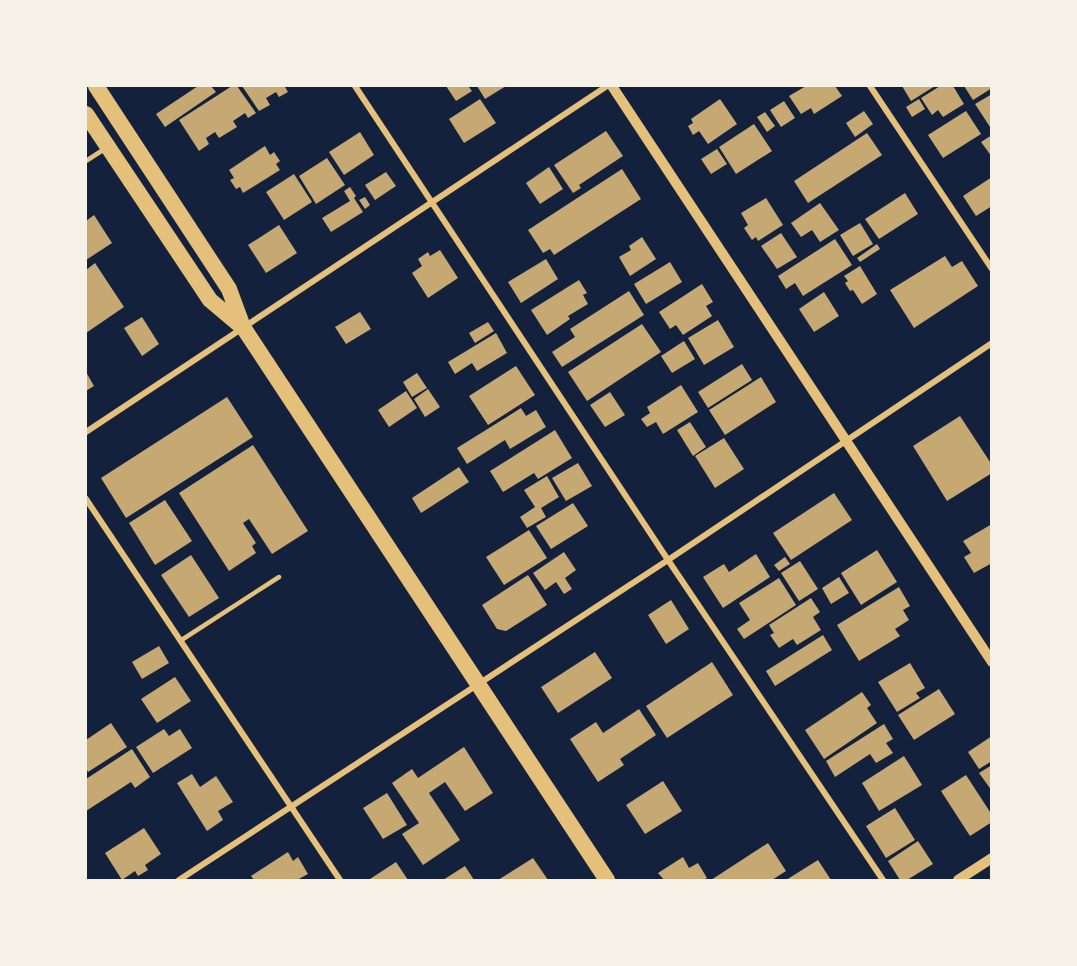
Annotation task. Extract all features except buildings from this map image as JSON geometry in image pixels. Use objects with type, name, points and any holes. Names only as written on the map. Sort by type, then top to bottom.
[{"type":"highway","points":[[96,86],[230,289],[243,327],[607,880]]},
{"type":"highway","points":[[86,114],[210,300],[243,327]]},
{"type":"street","points":[[356,86],[668,560],[883,880]]},
{"type":"street","points":[[86,432],[607,86]]},
{"type":"street","points":[[612,86],[992,662]]},
{"type":"street","points":[[870,86],[992,269]]},
{"type":"street","points":[[179,880],[668,560],[992,343]]},
{"type":"street","points":[[86,499],[340,880]]},
{"type":"street","points":[[958,880],[992,858]]},
{"type":"lane","points":[[86,161],[107,147]]},
{"type":"lane","points":[[180,641],[279,578]]}]
